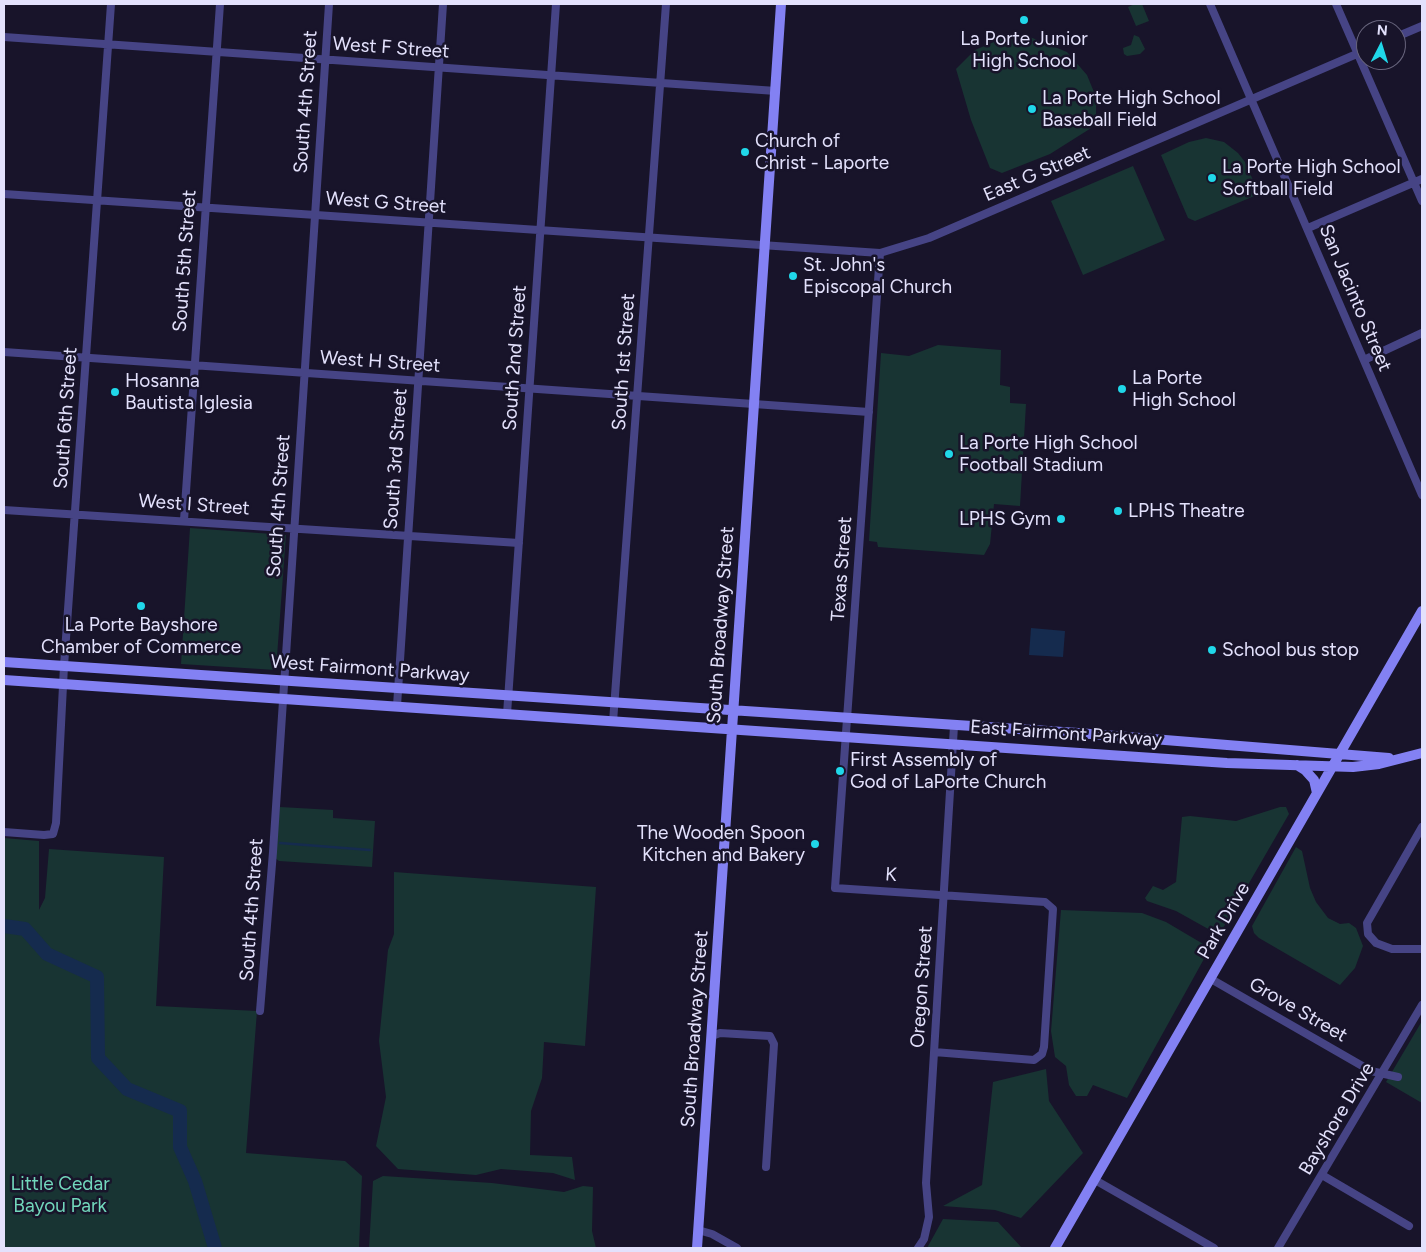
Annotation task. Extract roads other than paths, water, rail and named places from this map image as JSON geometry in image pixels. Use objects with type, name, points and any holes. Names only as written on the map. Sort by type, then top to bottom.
[{"type":"main road","name":"South Broadway Street","points":[[697,1248],[753,404],[782,4]]},
{"type":"main road","name":"Park Drive","points":[[1055,1248],[1422,611]]},
{"type":"main road","name":"West Fairmont Parkway","points":[[4,662],[397,689],[733,709]]},
{"type":"main road","points":[[173,692],[174,673]]},
{"type":"main road","name":"West Fairmont Parkway","points":[[4,680],[731,729]]},
{"type":"main road","points":[[669,725],[670,706]]},
{"type":"main road","name":"East Fairmont Parkway","points":[[733,709],[954,726],[1078,733],[1397,759]]},
{"type":"main road","name":"East Fairmont Parkway","points":[[731,729],[1227,763],[1331,767],[1379,764],[1422,753]]},
{"type":"main road","points":[[1075,752],[1078,733]]},
{"type":"main road","points":[[1352,733],[1355,746],[1366,756]]},
{"type":"main road","points":[[1296,765],[1310,774],[1317,793]]},
{"type":"street","name":"South 6th Street","points":[[4,832],[53,834],[56,823],[65,684],[64,666],[111,4]]},
{"type":"street","name":"South 5th Street","points":[[184,520],[220,4]]},
{"type":"street","name":"South 4th Street","points":[[260,1011],[305,373],[328,4]]},
{"type":"street","name":"South 3rd Street","points":[[397,706],[443,4]]},
{"type":"street","name":"South 2nd Street","points":[[507,714],[556,4]]},
{"type":"street","name":"South 1st Street","points":[[613,722],[616,703],[666,4]]},
{"type":"street","name":"San Jacinto Street","points":[[1210,4],[1422,495]]},
{"type":"street","points":[[1336,4],[1356,49]]},
{"type":"street","points":[[1406,33],[1422,26]]},
{"type":"street","name":"West F Street","points":[[4,37],[776,91]]},
{"type":"street","name":"East G Street","points":[[765,245],[880,252],[929,238],[1356,55]]},
{"type":"street","points":[[1366,70],[1418,181],[1422,201]]},
{"type":"street","points":[[1308,228],[1418,181]]},
{"type":"street","name":"West G Street","points":[[4,194],[765,245]]},
{"type":"street","name":"Texas Street","points":[[835,888],[880,252]]},
{"type":"street","points":[[1364,360],[1422,333]]},
{"type":"street","name":"West H Street","points":[[4,352],[869,412]]},
{"type":"street","name":"West I Street","points":[[4,510],[184,520],[519,543]]},
{"type":"street","name":"Oregon Street","points":[[918,1248],[924,1239],[929,1217],[926,1183],[954,726]]},
{"type":"street","points":[[1422,827],[1367,923],[1368,934],[1376,944],[1392,949],[1422,949]]},
{"type":"street","name":"K","points":[[835,888],[1045,902],[1051,905],[1053,909],[1042,1054],[1034,1060],[934,1052]]},
{"type":"street","name":"Grove Street","points":[[1211,980],[1371,1071],[1383,1072],[1398,1077]]},
{"type":"street","name":"Bayshore Drive","points":[[1278,1248],[1422,1005]]},
{"type":"street","points":[[712,1036],[720,1033],[770,1036],[774,1044],[766,1167]]},
{"type":"street","points":[[1322,1175],[1409,1226]]},
{"type":"street","points":[[1095,1180],[1214,1248]]},
{"type":"street","points":[[698,1230],[712,1234],[737,1248]]},
{"type":"water","points":[[1031,628],[1065,631],[1063,657],[1029,655]]},
{"type":"waterway","points":[[280,843],[370,850]]},
{"type":"waterway","points":[[4,926],[25,929],[47,954],[97,977],[98,1058],[127,1089],[180,1111],[180,1147],[195,1181],[215,1248]]},
{"type":"place","name":"La Porte Junior High School","points":[[1024,20]]},
{"type":"place","name":"La Porte High School Baseball Field","points":[[1032,109]]},
{"type":"place","name":"Church of Christ - Laporte","points":[[745,152]]},
{"type":"place","name":"La Porte High School Softball Field","points":[[1212,178]]},
{"type":"place","name":"St. John's Episcopal Church","points":[[793,276]]},
{"type":"place","name":"La Porte High School","points":[[1122,389]]},
{"type":"place","name":"Hosanna Bautista Iglesia","points":[[115,392]]},
{"type":"place","name":"La Porte High School Football Stadium","points":[[949,454]]},
{"type":"place","name":"LPHS Theatre","points":[[1118,511]]},
{"type":"place","name":"LPHS Gym","points":[[1061,519]]},
{"type":"place","name":"La Porte Bayshore Chamber of Commerce","points":[[141,606]]},
{"type":"place","name":"School bus stop","points":[[1212,650]]},
{"type":"place","name":"First Assembly of God of LaPorte Church","points":[[840,771]]},
{"type":"place","name":"The Wooden Spoon Kitchen and Bakery","points":[[815,844]]},
{"type":"park label","name":"Little Cedar Bayou Park","points":[[60,1195]]}]
